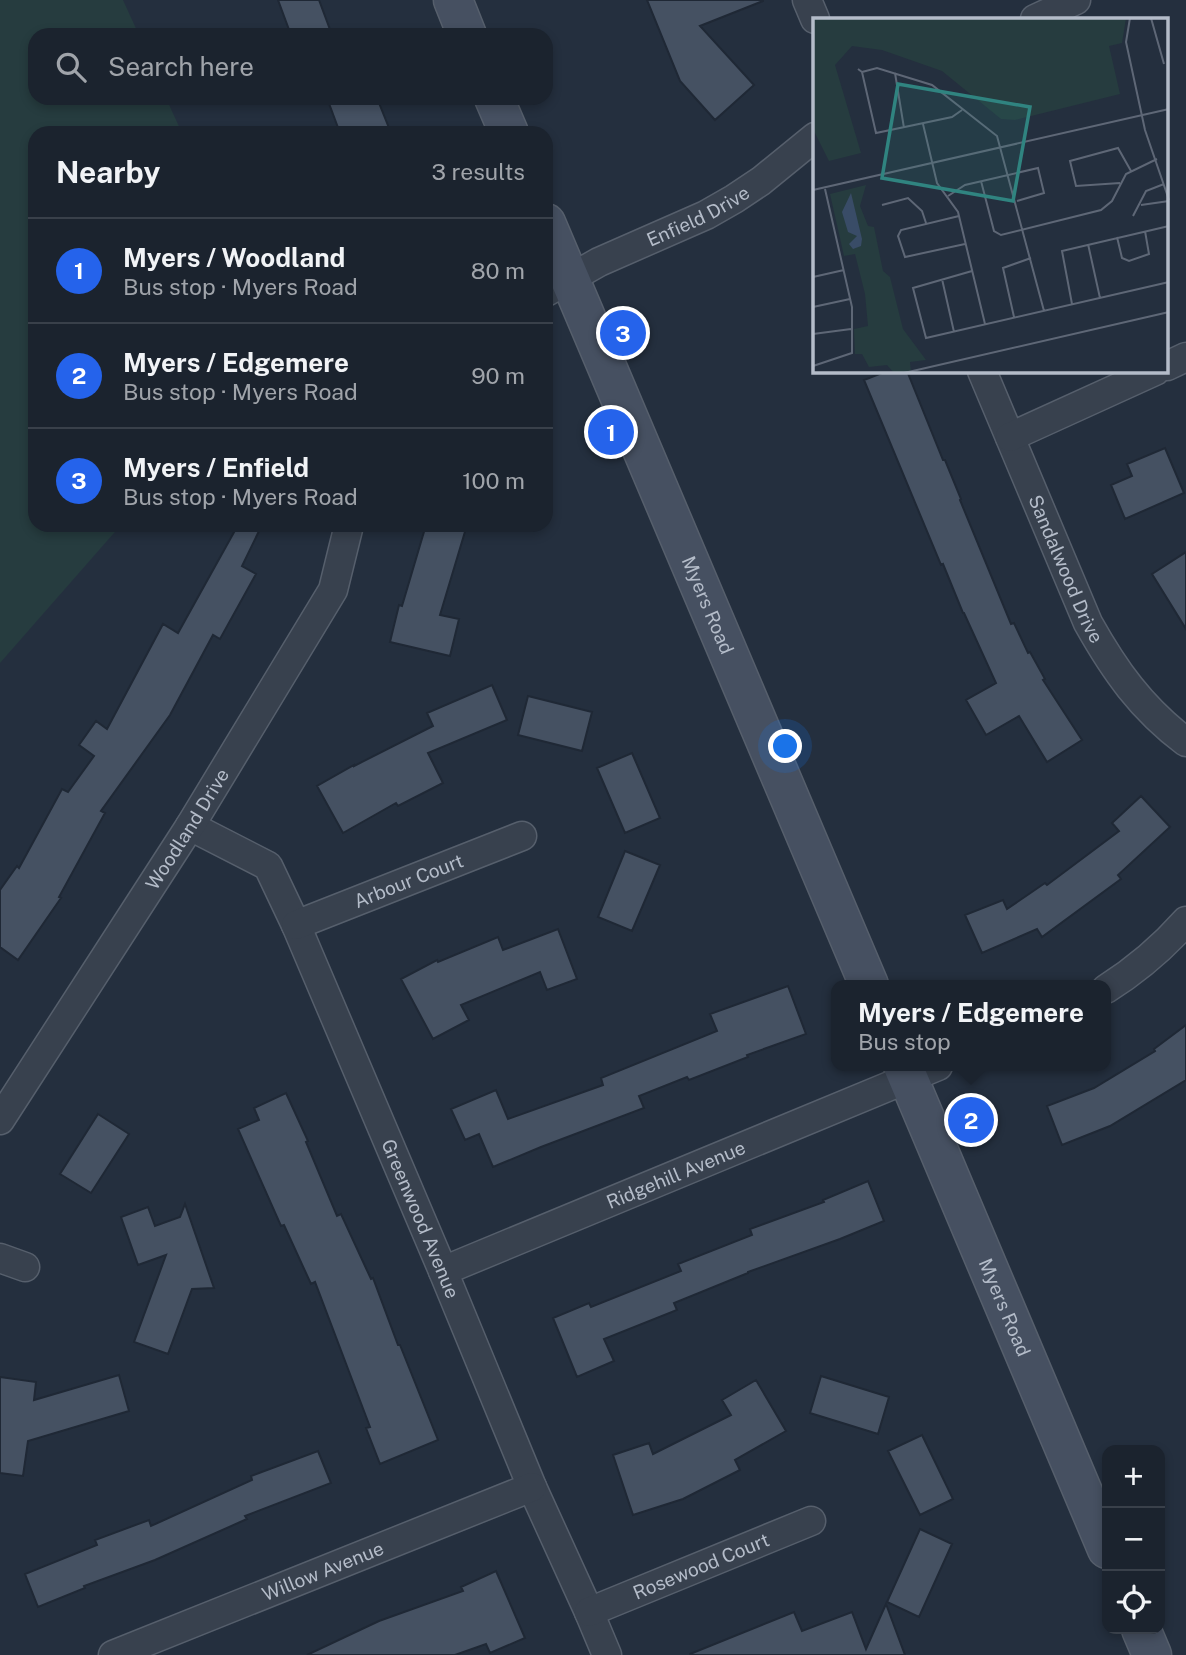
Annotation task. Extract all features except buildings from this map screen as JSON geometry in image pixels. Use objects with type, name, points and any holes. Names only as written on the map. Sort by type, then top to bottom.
[{"type":"main road","points":[[453,0],[464,28]]},
{"type":"main road","points":[[497,105],[506,126]]},
{"type":"main road","name":"Myers Road","points":[[553,259],[558,285],[867,980]]},
{"type":"main road","name":"Myers Road","points":[[916,1071],[1102,1536]]},
{"type":"main road","points":[[1143,1634],[1152,1655]]},
{"type":"street","points":[[807,0],[815,18]]},
{"type":"street","points":[[1037,18],[1076,0]]},
{"type":"street","name":"Enfield Drive","points":[[558,285],[599,262],[706,215],[734,199],[813,139]]},
{"type":"street","points":[[1168,366],[1186,357]]},
{"type":"street","name":"Sandalwood Drive","points":[[983,373],[1069,580],[1107,658],[1127,686],[1186,743]]},
{"type":"street","points":[[1010,437],[1151,373]]},
{"type":"street","name":"Woodland Drive","points":[[0,1120],[190,826],[332,590],[347,532]]},
{"type":"street","name":"Greenwood Avenue","points":[[190,826],[268,866],[296,925],[533,1488],[607,1655]]},
{"type":"street","name":"Arbour Court","points":[[296,925],[522,836]]},
{"type":"street","points":[[1111,986],[1129,975],[1186,921]]},
{"type":"street","name":"Ridgehill Avenue","points":[[443,1271],[914,1071]]},
{"type":"street","name":"Willow Avenue","points":[[113,1655],[533,1488]]},
{"type":"street","name":"Rosewood Court","points":[[589,1612],[811,1521]]},
{"type":"green space","points":[[0,0],[123,0],[136,28],[28,28],[28,105],[169,105],[179,126],[28,126],[28,532],[115,532],[0,663]]},
{"type":"place","name":"Myers / Enfield","points":[[623,333]]},
{"type":"place","name":"Myers / Woodland","points":[[611,432]]},
{"type":"place","name":"Myers / Edgemere","points":[[971,1120]]}]
